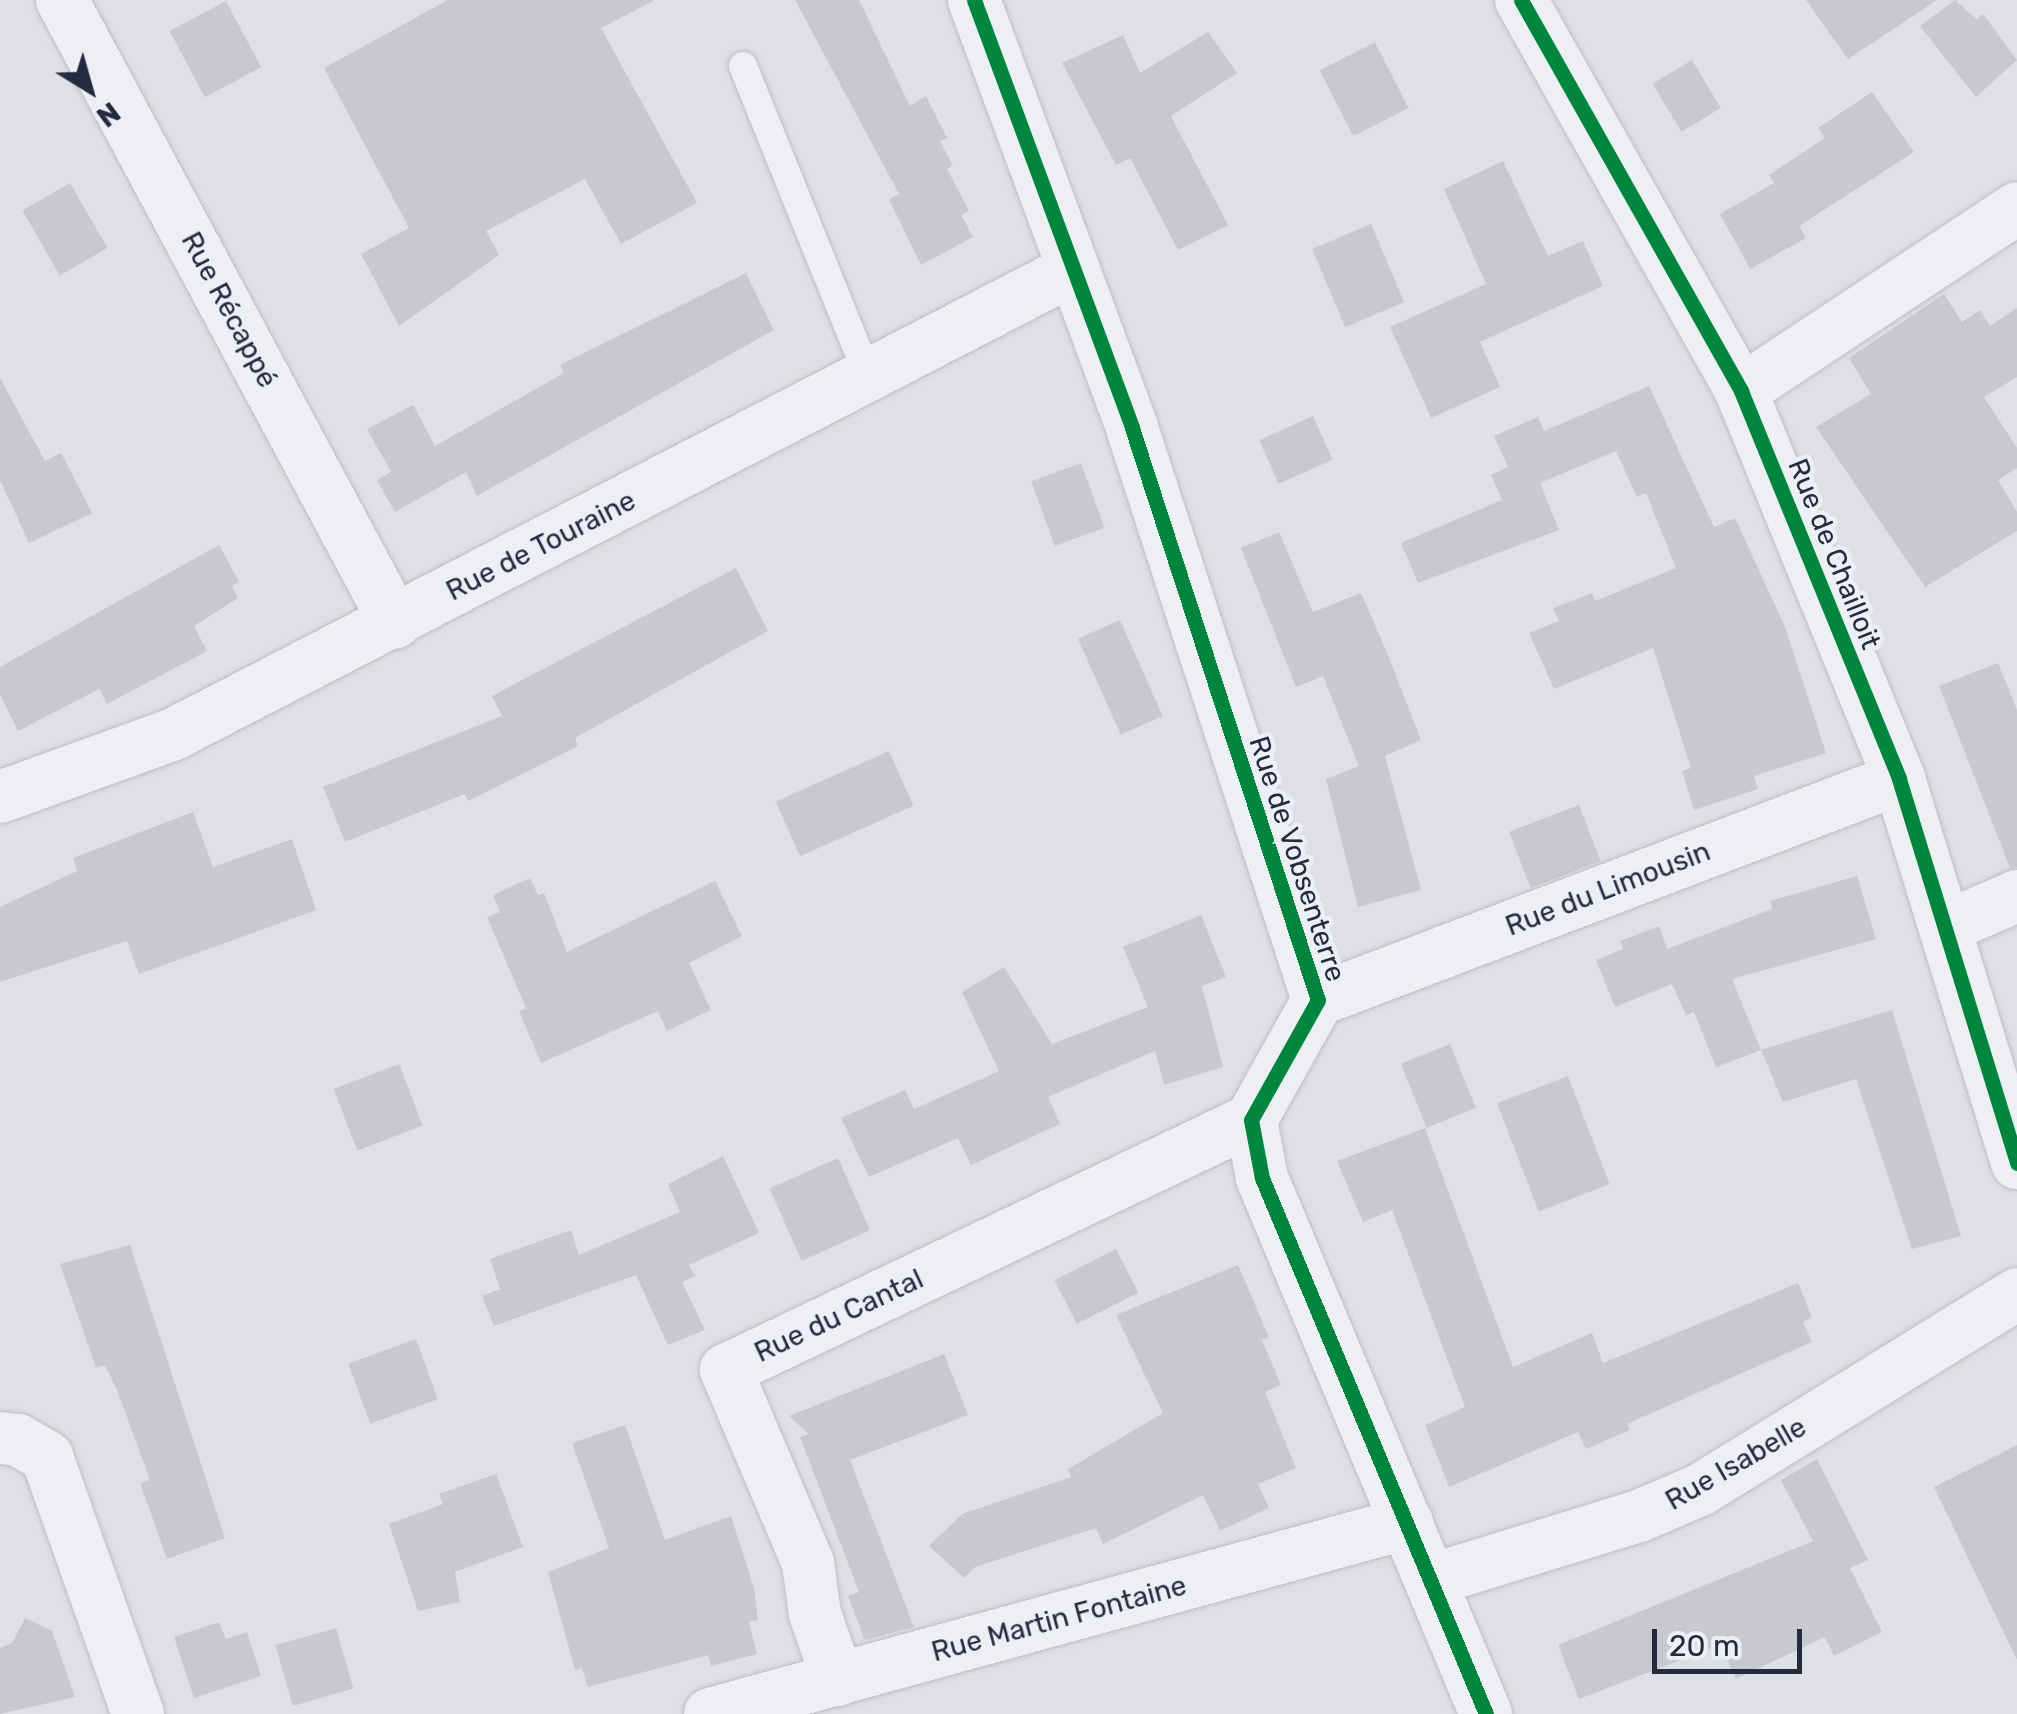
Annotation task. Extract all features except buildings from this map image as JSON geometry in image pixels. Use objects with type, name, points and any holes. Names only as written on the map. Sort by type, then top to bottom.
[{"type":"street","name":"Rue Récappé","points":[[62,0],[395,622]]},
{"type":"street","name":"Rue de Vobsenterre","points":[[974,0],[1132,428],[1318,1000],[1251,1120]]},
{"type":"street","name":"Rue de Chailloit","points":[[1521,0],[1741,392],[1899,779],[1948,926],[2017,1162]]},
{"type":"street","points":[[1741,392],[2017,208]]},
{"type":"street","name":"Rue de Touraine","points":[[0,797],[174,734],[1072,270]]},
{"type":"street","name":"Rue du Limousin","points":[[1318,1000],[1899,779]]},
{"type":"street","points":[[1948,926],[2017,896]]},
{"type":"street","points":[[1251,1120],[1262,1178],[1486,1714]]},
{"type":"street","name":"Rue du Cantal","points":[[838,1680],[808,1563],[726,1370],[1251,1120]]},
{"type":"street","name":"Rue Isabelle","points":[[1431,1580],[1638,1516],[1700,1490],[2017,1294]]},
{"type":"street","points":[[0,1438],[32,1446],[48,1458],[138,1714]]},
{"type":"street","name":"Rue Martin Fontaine","points":[[710,1714],[1407,1522]]},
{"type":"lane","points":[[743,66],[868,376]]},
{"type":"cycle path","points":[[974,0],[1132,428],[1318,1000],[1251,1120],[1262,1178],[1486,1714]]},
{"type":"cycle path","points":[[1521,0],[1741,391],[1899,779],[2017,1163]]}]
